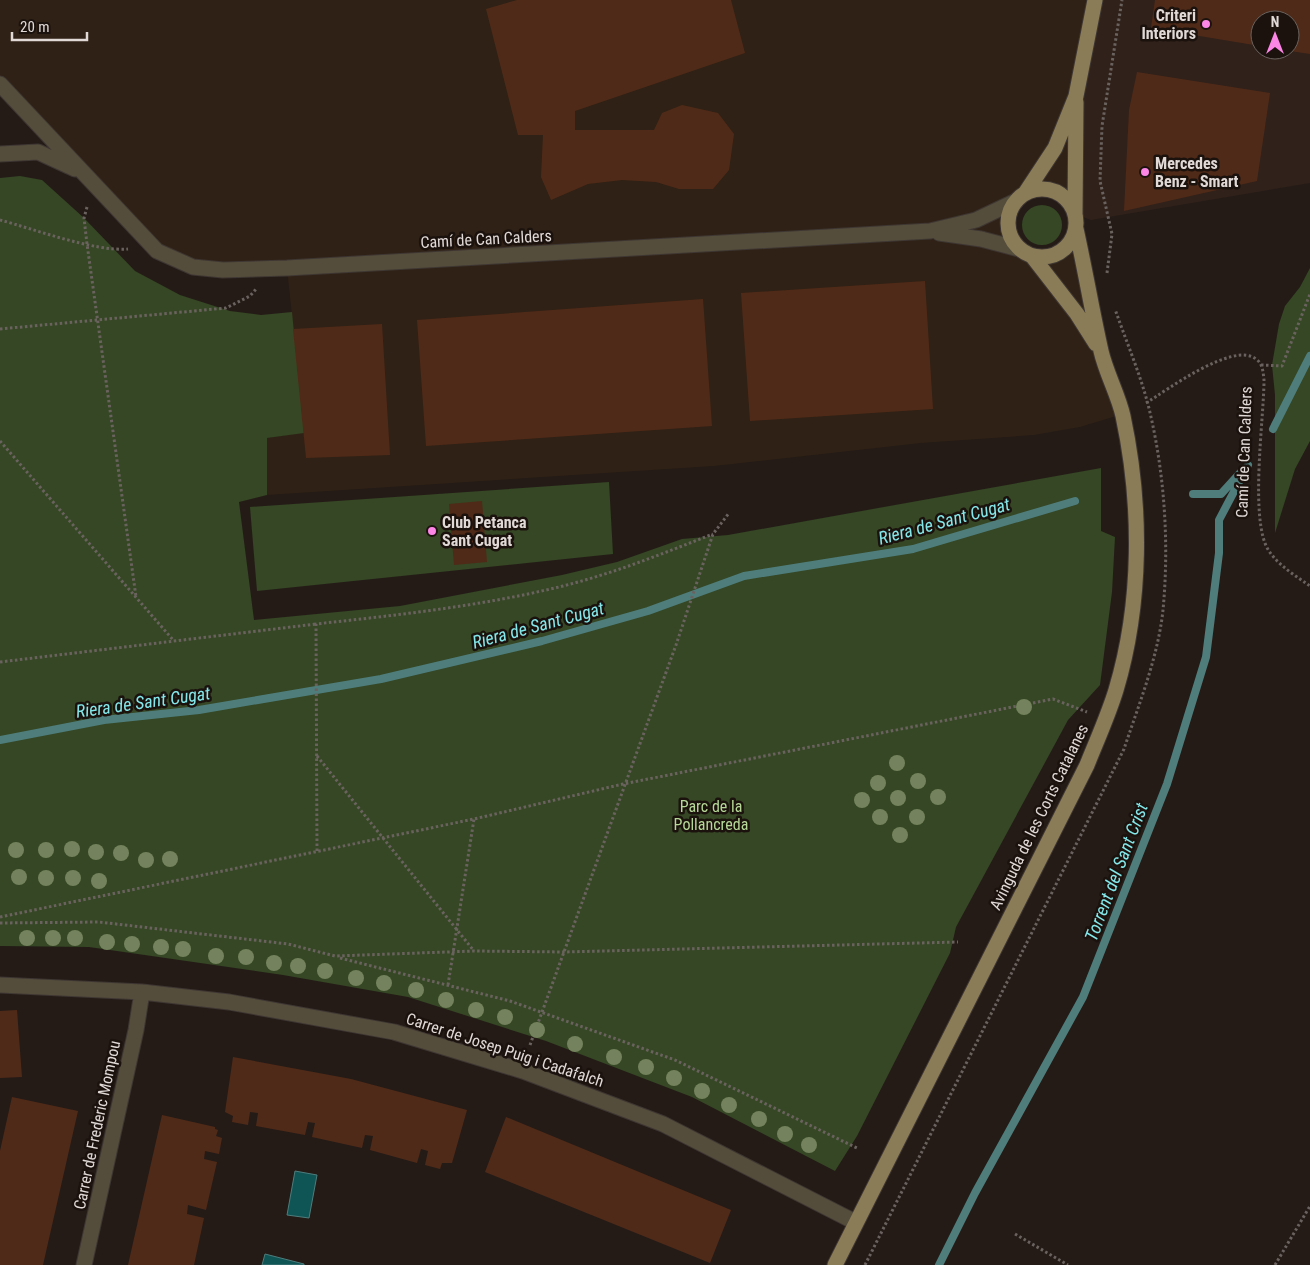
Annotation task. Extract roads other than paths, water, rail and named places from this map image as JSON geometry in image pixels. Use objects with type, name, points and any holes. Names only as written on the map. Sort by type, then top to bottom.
[{"type":"main road","name":"Avinguda de les Corts Catalanes","points":[[1095,0],[1076,96],[1055,148],[1008,213],[1007,224],[1008,234],[1077,314],[1102,353]]},
{"type":"main road","name":"Avinguda de les Corts Catalanes","points":[[1025,253],[1054,256],[1072,240],[1076,221],[1078,133],[1076,96]]},
{"type":"main road","name":"Avinguda de les Corts Catalanes","points":[[835,1265],[1087,764],[1106,719],[1122,667],[1130,628],[1136,558],[1133,483],[1122,414],[1102,353],[1076,221],[1064,196],[1053,191],[1042,188],[1021,196]]},
{"type":"street","name":"Camí de Can Calders","points":[[0,84],[157,252],[192,267],[223,270],[268,268],[930,232],[981,239],[1025,253]]},
{"type":"street","name":"Camí de Can Calders","points":[[0,154],[38,152],[81,172]]},
{"type":"street","name":"Camí de Can Calders","points":[[930,232],[976,220],[1021,196]]},
{"type":"street","name":"Carrer de Josep Puig i Cadafalch","points":[[0,985],[142,992],[229,1002],[394,1032],[523,1071],[663,1124],[856,1222]]},
{"type":"street","name":"Carrer de Frederic Mompou","points":[[84,1265],[136,1030],[142,992]]},
{"type":"water","points":[[295,1171],[317,1175],[309,1218],[287,1215]]},
{"type":"water","points":[[265,1254],[304,1264],[304,1265],[262,1265]]},
{"type":"waterway","name":"Riera de Sant Cugat","points":[[1273,429],[1310,356]]},
{"type":"waterway","name":"Torrent del Sant Crist","points":[[939,1265],[975,1193],[1083,997],[1167,784],[1206,657],[1219,553],[1219,520],[1248,465]]},
{"type":"waterway","name":"Riera de Sant Cugat","points":[[1193,494],[1221,494],[1241,472]]},
{"type":"waterway","name":"Riera de Sant Cugat","points":[[0,740],[104,720],[199,710],[381,679],[542,641],[648,611],[744,576],[913,549],[1075,501]]},
{"type":"place","name":"Criteri Interiors","points":[[1206,24]]},
{"type":"place","name":"Mercedes Benz - Smart","points":[[1145,172]]},
{"type":"place","name":"Club Petanca Sant Cugat","points":[[432,531]]},
{"type":"park label","name":"Parc de la Pollancreda","points":[[711,815]]}]
